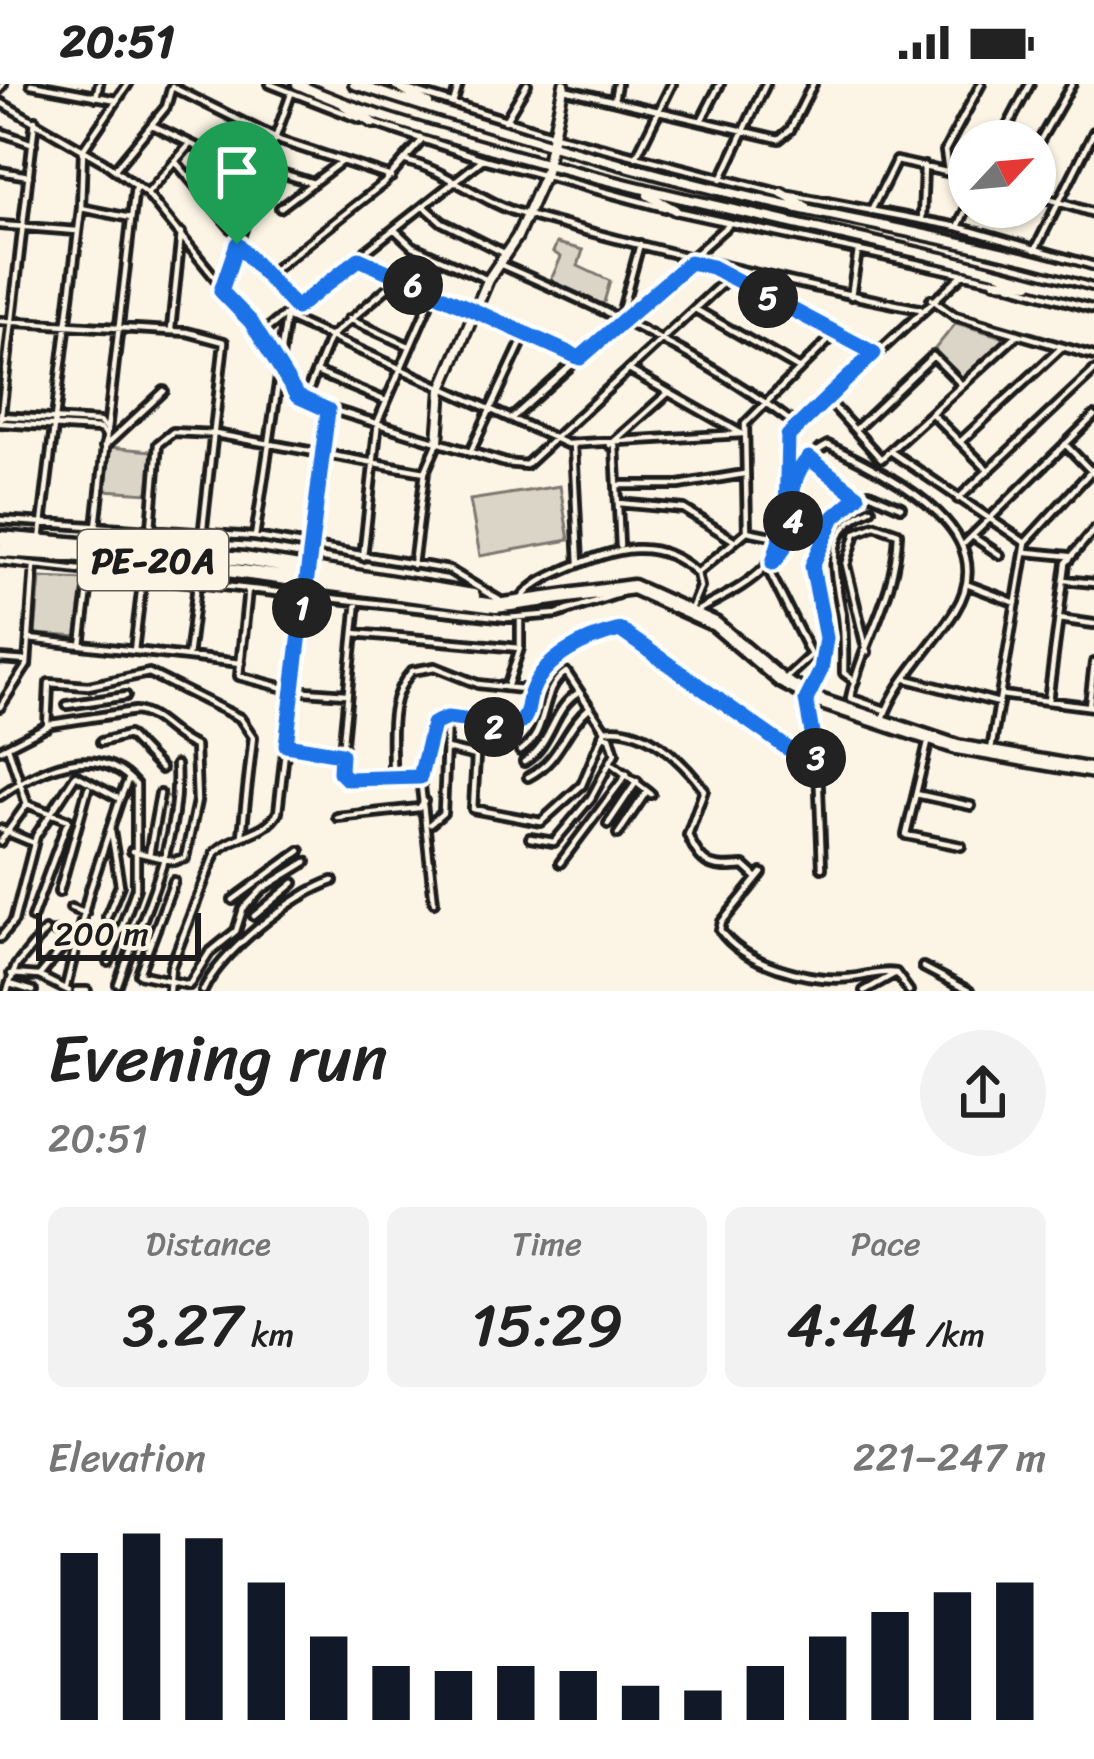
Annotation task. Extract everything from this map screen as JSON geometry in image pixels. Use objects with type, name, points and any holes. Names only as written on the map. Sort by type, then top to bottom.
[{"type":"highway","name":"PE-20A","points":[[0,538],[40,541],[93,556],[200,554],[521,610],[633,587],[693,611],[731,634],[782,681],[808,697],[883,717],[929,739],[990,755],[1094,771]]},
{"type":"highway","name":"PE-20A","points":[[0,550],[306,573],[499,600],[521,610]]},
{"type":"street","points":[[31,84],[117,100]]},
{"type":"street","points":[[96,97],[99,84]]},
{"type":"street","points":[[40,541],[81,208],[82,150],[128,84]]},
{"type":"street","points":[[270,84],[373,123],[544,176],[729,224],[964,273],[1094,308]]},
{"type":"street","points":[[298,84],[636,189],[1094,298]]},
{"type":"street","points":[[354,84],[439,112],[813,211],[980,245],[1094,277]]},
{"type":"street","points":[[453,104],[459,84]]},
{"type":"street","points":[[505,121],[527,84]]},
{"type":"street","points":[[614,100],[617,84]]},
{"type":"street","points":[[636,157],[671,84]]},
{"type":"street","points":[[701,121],[720,84]]},
{"type":"street","points":[[721,180],[766,84]]},
{"type":"street","points":[[413,565],[425,472],[438,441],[442,389],[488,280],[544,176],[564,86],[785,137],[813,84]]},
{"type":"street","points":[[962,120],[981,84]]},
{"type":"street","points":[[1011,120],[1030,84]]},
{"type":"street","points":[[1052,120],[1072,84]]},
{"type":"street","points":[[115,169],[152,125],[172,85],[273,137],[391,177]]},
{"type":"street","points":[[394,85],[439,112]]},
{"type":"street","points":[[394,85],[415,88],[553,141],[948,225]]},
{"type":"street","points":[[221,291],[291,94]]},
{"type":"street","points":[[332,98],[373,123]]},
{"type":"street","points":[[0,102],[115,169],[147,194],[260,335],[280,374],[304,401],[470,453],[526,465],[729,277]]},
{"type":"street","points":[[35,120],[0,420],[100,422],[105,431]]},
{"type":"street","points":[[152,125],[259,178]]},
{"type":"street","points":[[0,132],[33,144]]},
{"type":"street","points":[[1094,132],[1056,202],[1094,213]]},
{"type":"street","points":[[266,276],[391,177],[423,139]]},
{"type":"street","points":[[147,194],[190,144]]},
{"type":"street","points":[[260,335],[483,159]]},
{"type":"street","points":[[406,160],[432,167],[478,198],[527,215],[690,262],[920,309]]},
{"type":"street","points":[[175,161],[296,308]]},
{"type":"street","points":[[280,208],[341,161]]},
{"type":"street","points":[[871,211],[896,161],[948,172]]},
{"type":"street","points":[[922,220],[924,166]]},
{"type":"street","points":[[262,167],[313,183]]},
{"type":"street","points":[[0,171],[29,176]]},
{"type":"street","points":[[81,645],[135,184]]},
{"type":"street","points":[[636,189],[675,210]]},
{"type":"street","points":[[782,193],[813,211]]},
{"type":"street","points":[[424,206],[442,222],[506,254]]},
{"type":"street","points":[[81,208],[131,218]]},
{"type":"street","points":[[511,419],[729,224]]},
{"type":"street","points":[[0,226],[77,231]]},
{"type":"street","points":[[961,228],[1094,266]]},
{"type":"street","points":[[1035,250],[1045,228]]},
{"type":"street","points":[[395,230],[412,246],[488,280]]},
{"type":"street","points":[[171,331],[181,233]]},
{"type":"street","points":[[622,317],[640,244]]},
{"type":"street","points":[[851,296],[858,250]]},
{"type":"street","points":[[359,259],[580,358]]},
{"type":"street","points":[[499,264],[622,317],[764,400],[797,426]]},
{"type":"street","points":[[712,267],[874,353]]},
{"type":"street","points":[[782,681],[811,656],[771,566],[781,538],[784,448],[797,426],[964,273]]},
{"type":"street","points":[[304,401],[329,337],[399,278]]},
{"type":"street","points":[[995,281],[1046,284]]},
{"type":"street","points":[[364,556],[378,421],[433,294]]},
{"type":"street","points":[[931,299],[955,316],[1094,356]]},
{"type":"street","points":[[695,309],[799,368]]},
{"type":"street","points":[[286,317],[573,445],[742,434]]},
{"type":"street","points":[[255,537],[286,317]]},
{"type":"street","points":[[349,319],[410,347]]},
{"type":"street","points":[[0,321],[171,331],[224,341],[200,554]]},
{"type":"street","points":[[470,453],[526,333]]},
{"type":"street","points":[[697,573],[747,531],[742,434],[764,400],[835,334]]},
{"type":"street","points":[[826,398],[881,459],[1018,334]]},
{"type":"street","points":[[960,442],[1062,347]]},
{"type":"street","points":[[855,430],[933,356],[962,385]]},
{"type":"street","points":[[628,370],[742,434]]},
{"type":"street","points":[[958,499],[1094,371]]},
{"type":"street","points":[[316,372],[386,401]]},
{"type":"street","points":[[104,447],[164,392]]},
{"type":"street","points":[[612,445],[668,393]]},
{"type":"street","points":[[168,987],[215,853],[273,822],[278,812],[328,410]]},
{"type":"street","points":[[931,413],[988,470]]},
{"type":"street","points":[[965,543],[1094,416]]},
{"type":"street","points":[[151,528],[163,437],[215,434],[425,472]]},
{"type":"street","points":[[990,755],[1026,542],[1093,471],[1066,444]]},
{"type":"street","points":[[573,445],[579,564]]},
{"type":"street","points":[[612,445],[620,546]]},
{"type":"street","points":[[693,611],[771,566],[783,553],[793,525],[792,481],[809,458],[828,445],[942,517],[965,543],[970,559],[958,607],[883,717],[851,701],[889,598],[898,533],[875,525],[856,533],[845,555],[867,652]]},
{"type":"street","points":[[890,451],[988,521],[1026,542]]},
{"type":"street","points":[[809,458],[858,496]]},
{"type":"street","points":[[618,485],[679,485],[744,474]]},
{"type":"street","points":[[822,868],[817,761],[808,697],[821,670],[826,638],[812,566],[834,517],[858,496],[869,493],[901,507]]},
{"type":"street","points":[[619,503],[684,508],[736,542]]},
{"type":"street","points":[[855,681],[844,673],[842,614],[831,559],[848,520],[871,509]]},
{"type":"street","points":[[0,520],[255,537],[308,550],[455,572],[499,600]]},
{"type":"street","points":[[1048,701],[1069,556],[1094,530]]},
{"type":"street","points":[[747,531],[781,538]]},
{"type":"street","points":[[972,536],[1000,554]]},
{"type":"street","points":[[508,685],[520,648],[521,610],[530,588],[620,546],[663,553],[697,573],[700,587],[693,611]]},
{"type":"street","points":[[1024,552],[1069,556]]},
{"type":"street","points":[[0,561],[34,565],[93,556],[142,575],[248,589],[521,610]]},
{"type":"street","points":[[0,707],[15,690],[27,662],[34,565]]},
{"type":"street","points":[[134,651],[142,575]]},
{"type":"street","points":[[1064,580],[1094,583]]},
{"type":"street","points":[[188,657],[197,582]]},
{"type":"street","points":[[966,584],[1016,603]]},
{"type":"street","points":[[248,589],[239,676],[245,682],[292,690],[346,694]]},
{"type":"street","points":[[358,601],[346,694],[343,777],[420,777]]},
{"type":"street","points":[[1059,619],[1094,624]]},
{"type":"street","points":[[434,902],[430,824],[420,777],[428,730],[447,718],[516,726],[528,712],[532,690],[562,654],[602,634],[626,631],[787,748],[817,761]]},
{"type":"street","points":[[354,633],[520,648]]},
{"type":"street","points":[[29,639],[241,663]]},
{"type":"street","points":[[0,659],[27,662]]},
{"type":"street","points":[[907,680],[1000,699],[1091,707],[1094,663]]},
{"type":"street","points":[[392,776],[391,718],[396,696],[412,671],[435,667],[478,684],[532,690]]},
{"type":"street","points":[[520,751],[539,731],[556,678],[566,672],[605,730]]},
{"type":"street","points":[[46,727],[47,684],[88,686],[149,673],[245,722],[254,748],[242,835]]},
{"type":"street","points":[[524,762],[544,747],[564,704],[579,692]]},
{"type":"street","points":[[67,705],[126,696]]},
{"type":"street","points":[[528,777],[554,759],[573,722],[589,708]]},
{"type":"street","points":[[0,751],[46,727],[143,712],[197,748],[197,801],[186,854],[178,861],[132,851]]},
{"type":"street","points":[[430,824],[443,813],[447,718]]},
{"type":"street","points":[[448,748],[477,759],[473,808],[542,822],[582,785],[605,730],[621,730],[663,746],[704,790],[688,828],[692,845],[710,868],[744,866],[759,875],[722,922],[720,930],[730,942],[773,965],[812,976],[896,974]]},
{"type":"street","points":[[530,838],[551,843],[557,839],[612,764],[616,747],[606,734],[598,738]]},
{"type":"street","points":[[101,742],[128,735],[161,769]]},
{"type":"street","points":[[929,739],[906,835],[961,846]]},
{"type":"street","points":[[286,745],[341,754]]},
{"type":"street","points":[[8,746],[27,804],[68,820],[32,918]]},
{"type":"street","points":[[0,796],[66,760],[129,778],[139,801],[132,851],[136,888],[110,962]]},
{"type":"street","points":[[0,938],[14,921],[34,843],[49,811],[86,763]]},
{"type":"street","points":[[612,764],[649,792],[618,834]]},
{"type":"street","points":[[118,984],[164,858],[176,804],[176,765]]},
{"type":"street","points":[[560,863],[627,774]]},
{"type":"street","points":[[76,775],[120,799]]},
{"type":"street","points":[[70,990],[85,914],[129,778]]},
{"type":"street","points":[[608,824],[637,781]]},
{"type":"street","points":[[59,892],[88,785]]},
{"type":"street","points":[[149,855],[160,794]]},
{"type":"street","points":[[916,794],[971,806]]},
{"type":"street","points":[[337,817],[419,808],[424,801]]},
{"type":"street","points":[[0,842],[2,830],[27,804]]},
{"type":"street","points":[[2,830],[34,843]]},
{"type":"street","points":[[106,917],[120,885],[111,830]]},
{"type":"street","points":[[233,900],[300,851]]},
{"type":"street","points":[[174,881],[139,974],[168,987],[190,984],[209,952],[236,931],[240,913],[253,899],[306,862]]},
{"type":"street","points":[[203,991],[218,965],[250,941],[275,912],[332,881]]},
{"type":"street","points":[[254,916],[294,884]]},
{"type":"street","points":[[71,908],[85,914]]},
{"type":"street","points":[[33,991],[8,988],[16,966],[45,931]]},
{"type":"street","points":[[55,932],[79,945]]},
{"type":"street","points":[[39,976],[69,940]]},
{"type":"street","points":[[923,967],[968,991]]},
{"type":"street","points":[[11,974],[39,976],[70,990],[87,991]]},
{"type":"street","points":[[864,991],[896,974]]},
{"type":"street","points":[[896,974],[909,991]]},
{"type":"shaded area","points":[[211,158],[256,180],[237,233],[199,183]]},
{"type":"shaded area","points":[[557,243],[583,250],[578,266],[610,281],[603,306],[550,282],[561,257],[553,252]]},
{"type":"shaded area","points":[[956,323],[1006,338],[962,380],[934,350]]},
{"type":"shaded area","points":[[109,447],[152,451],[148,493],[105,490]]},
{"type":"shaded area","points":[[560,486],[569,540],[480,556],[470,500]]},
{"type":"shaded area","points":[[40,578],[86,580],[79,637],[35,634]]},
{"type":"route","points":[[237,244],[296,308],[359,259],[580,358],[690,262],[712,267],[874,353],[797,426],[784,448],[786,519],[773,563],[783,553],[793,525],[792,481],[809,458],[858,496],[824,532],[812,566],[826,638],[821,670],[806,700],[817,761],[787,748],[620,630],[584,641],[562,654],[532,690],[524,721],[516,726],[447,718],[433,724],[426,736],[420,777],[347,779],[340,772],[341,754],[286,745],[328,410],[297,396],[251,322],[221,291],[237,244]]}]
